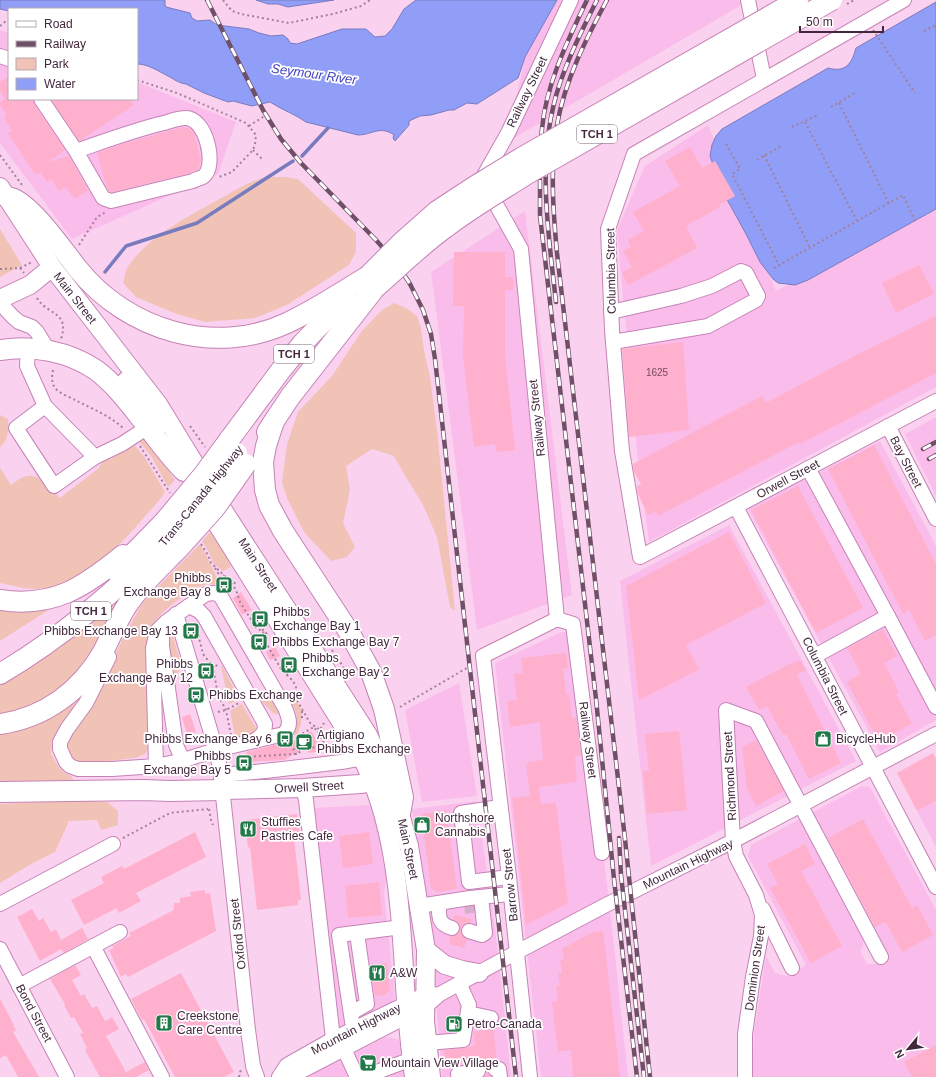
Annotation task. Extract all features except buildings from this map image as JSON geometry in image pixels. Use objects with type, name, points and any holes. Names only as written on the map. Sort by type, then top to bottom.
[{"type":"highway","name":"TCH 1","points":[[372,282],[402,242],[437,211],[521,158],[798,0]]},
{"type":"highway","name":"TCH 1","points":[[372,282],[444,228],[480,203],[527,174],[832,0]]},
{"type":"highway","points":[[2,197],[15,200],[32,214],[82,274],[111,302],[143,321],[176,333],[192,336],[225,338],[257,334],[287,324],[372,282]]},
{"type":"highway","points":[[0,600],[25,602],[54,598],[67,593],[92,579],[104,570],[175,540],[215,508],[240,456],[274,421],[372,282]]},
{"type":"highway","name":"Trans-Canada Highway","points":[[0,674],[35,652],[94,609],[147,560],[175,540],[204,474],[240,456],[272,403],[372,282]]},
{"type":"highway","points":[[0,350],[54,345],[66,355],[82,362],[96,371],[107,380],[140,432],[184,470]]},
{"type":"highway","points":[[274,421],[267,442],[263,462],[263,476],[269,505],[283,531],[353,639],[371,672],[384,709],[403,797],[400,814]]},
{"type":"highway","points":[[0,724],[33,716],[61,700],[73,690],[93,667],[129,602],[147,580],[175,540]]},
{"type":"highway","name":"Trans-Canada Highway","points":[[0,659],[51,624],[85,598],[117,570],[175,540]]},
{"type":"highway","points":[[0,792],[170,791],[222,782]]},
{"type":"main road","name":"Main Street","points":[[2,197],[41,268],[136,394],[177,455],[184,470],[258,591],[363,758],[378,773],[389,780],[409,846],[426,950],[430,998],[425,1025],[431,1077]]},
{"type":"main road","name":"Main Street","points":[[41,268],[158,404],[225,514],[368,735],[378,773],[383,811],[388,829],[402,927],[407,1010],[414,1077]]},
{"type":"main road","points":[[0,299],[30,285],[41,268]]},
{"type":"main road","name":"Orwell Street","points":[[222,782],[303,788],[378,773]]},
{"type":"main road","points":[[426,950],[444,965],[479,973]]},
{"type":"street","name":"Railway Street","points":[[571,0],[517,114],[482,179],[521,249],[557,619],[574,624],[602,853]]},
{"type":"street","points":[[748,0],[764,79]]},
{"type":"street","name":"Columbia Street","points":[[640,557],[622,451],[611,312],[608,229],[634,154],[904,0]]},
{"type":"street","points":[[42,100],[76,151],[103,198],[111,201],[193,181],[204,176],[210,167],[209,148],[202,127],[194,120],[186,118],[145,127],[76,151]]},
{"type":"street","points":[[611,312],[682,296],[712,286],[741,271],[746,273],[758,296],[756,300],[708,326],[613,342]]},
{"type":"street","points":[[0,303],[19,322],[32,327],[54,345]]},
{"type":"street","points":[[28,348],[27,366],[45,406],[95,457]]},
{"type":"street","name":"Orwell Street","points":[[640,557],[936,401]]},
{"type":"street","points":[[45,406],[16,428],[54,486],[95,457],[122,444],[140,432]]},
{"type":"street","name":"Bay Street","points":[[888,426],[936,519]]},
{"type":"street","points":[[240,456],[267,442]]},
{"type":"street","points":[[808,468],[936,707]]},
{"type":"street","name":"Columbia Street","points":[[736,507],[815,656],[872,768],[936,887]]},
{"type":"street","points":[[156,766],[153,648],[157,631],[171,618],[206,594],[214,593],[220,596],[285,708],[290,720],[284,734],[156,766],[78,770],[66,762],[60,750],[60,742],[67,729],[86,703],[128,620],[175,540]]},
{"type":"street","points":[[189,606],[199,611],[204,616],[265,724],[265,730],[262,736],[254,741]]},
{"type":"street","points":[[815,656],[888,616]]},
{"type":"street","points":[[171,618],[162,633],[162,646],[176,745],[184,760]]},
{"type":"street","name":"Oxford Street","points":[[171,618],[216,750],[222,782],[248,1030],[253,1066],[257,1077]]},
{"type":"street","points":[[483,656],[557,619]]},
{"type":"street","name":"Barrow Street","points":[[483,656],[517,952],[527,1077]]},
{"type":"street","name":"Richmond Street","points":[[733,842],[726,710],[756,721],[800,806]]},
{"type":"street","name":"Mountain Highway","points":[[287,1077],[292,1076],[344,1049],[407,1010],[459,984],[604,906],[733,842],[936,734]]},
{"type":"street","name":"Orwell Street","points":[[222,782],[363,758]]},
{"type":"street","points":[[378,773],[391,808],[408,874],[417,897],[439,903],[510,894]]},
{"type":"street","points":[[303,788],[308,818],[332,1039]]},
{"type":"street","points":[[800,806],[881,957]]},
{"type":"street","points":[[469,931],[482,935],[485,933],[469,900],[461,813],[500,807]]},
{"type":"street","name":"Dominion Street","points":[[733,842],[736,856],[756,894],[762,915],[761,936],[753,977],[745,1034],[745,1077]]},
{"type":"street","points":[[0,904],[114,844]]},
{"type":"street","points":[[468,882],[509,877]]},
{"type":"street","points":[[756,894],[792,968]]},
{"type":"street","points":[[439,903],[441,922],[445,926],[452,928]]},
{"type":"street","points":[[353,1028],[339,935],[402,927]]},
{"type":"street","points":[[19,986],[120,932]]},
{"type":"street","points":[[93,946],[162,1077]]},
{"type":"street","name":"Bond Street","points":[[0,950],[67,1077]]},
{"type":"street","points":[[427,1043],[463,1040],[469,1005],[459,984]]},
{"type":"street","name":"Mountain Highway","points":[[279,1077],[287,1065],[353,1028],[407,1010]]},
{"type":"street","points":[[468,1014],[491,1018]]},
{"type":"street","points":[[344,1049],[364,1077],[387,1073],[412,1059]]},
{"type":"street","points":[[459,1077],[458,1074],[478,1071]]},
{"type":"path","points":[[223,0],[232,11],[289,23],[340,12],[361,6],[370,0]]},
{"type":"path","points":[[867,21],[915,94]]},
{"type":"path","points":[[924,31],[936,25]]},
{"type":"path","points":[[138,80],[211,107],[246,123],[249,126],[256,135],[253,150],[232,172],[219,177]]},
{"type":"path","points":[[831,107],[855,94]]},
{"type":"path","points":[[840,103],[889,204]]},
{"type":"path","points":[[249,126],[266,115]]},
{"type":"path","points":[[792,127],[818,115]]},
{"type":"path","points":[[805,122],[857,221]]},
{"type":"path","points":[[726,144],[740,170],[732,174],[779,265]]},
{"type":"path","points":[[757,160],[781,146]]},
{"type":"path","points":[[253,150],[262,159]]},
{"type":"path","points":[[764,155],[810,248]]},
{"type":"path","points":[[774,268],[903,195],[916,223]]},
{"type":"path","points":[[77,248],[97,217],[110,209]]},
{"type":"path","points":[[0,269],[41,268]]},
{"type":"path","points":[[38,300],[44,307],[58,316],[63,322],[64,330],[54,345]]},
{"type":"path","points":[[53,370],[53,384],[56,389],[64,395],[140,432]]},
{"type":"path","points":[[213,565],[220,578],[224,575]]},
{"type":"path","points":[[191,631],[197,629],[203,654],[213,667],[218,694],[226,710],[231,736]]},
{"type":"path","points":[[400,707],[470,667],[483,656]]},
{"type":"path","points":[[206,669],[220,663]]},
{"type":"path","points":[[296,686],[302,688]]},
{"type":"path","points":[[218,712],[226,710],[241,702]]},
{"type":"path","points":[[318,733],[324,723],[323,719]]},
{"type":"path","points":[[297,737],[314,727],[326,746],[332,751]]},
{"type":"path","points":[[290,743],[296,754]]},
{"type":"path","points":[[240,758],[296,754],[307,748],[342,744]]},
{"type":"path","points":[[114,844],[170,813],[215,808]]},
{"type":"shaded area","points":[[557,0],[750,0],[507,142],[525,57]]},
{"type":"shaded area","points":[[0,30],[8,33],[8,100],[138,100],[138,82],[236,122],[218,174],[72,239],[0,143]]},
{"type":"shaded area","points":[[708,125],[776,291],[936,210],[936,387],[649,542],[637,452],[617,230],[645,166]]},
{"type":"shaded area","points":[[525,211],[572,595],[477,630],[431,272]]},
{"type":"shaded area","points":[[936,417],[936,496],[905,434]]},
{"type":"shaded area","points":[[880,441],[936,546],[936,720],[880,752],[748,509]]},
{"type":"shaded area","points":[[729,525],[856,761],[651,866],[620,581]]},
{"type":"shaded area","points":[[576,629],[611,918],[628,1077],[541,1077],[495,663],[559,633]]},
{"type":"shaded area","points":[[459,683],[477,796],[422,802],[405,710]]},
{"type":"shaded area","points":[[862,786],[870,787],[936,910],[936,1077],[752,1077],[754,1031],[766,956],[775,973],[787,976],[806,965],[748,856],[751,845]],"holes":[[[871,930],[887,959],[878,964],[867,964],[860,951],[863,947],[863,934]]]},
{"type":"shaded area","points":[[477,801],[497,944],[511,1077],[442,1077],[430,924],[412,809]]},
{"type":"shaded area","points":[[936,801],[936,847],[917,811]]},
{"type":"shaded area","points":[[373,805],[376,812],[387,874],[384,893],[395,998],[392,1004],[339,1032],[311,808]]},
{"type":"shaded area","name":"Mountain View Village","points":[[386,1037],[397,1039],[401,1043],[406,1077],[305,1077]]},
{"type":"green space","points":[[267,177],[298,179],[356,233],[356,252],[349,265],[287,305],[255,318],[205,322],[174,313],[136,297],[123,283],[129,265],[138,254],[148,244],[172,226],[239,188],[255,180]]},
{"type":"green space","points":[[0,229],[22,265],[0,277]]},
{"type":"green space","points":[[394,303],[406,308],[417,316],[421,328],[424,351],[430,377],[437,430],[455,611],[450,607],[437,537],[423,505],[394,456],[372,449],[346,466],[350,490],[343,523],[355,547],[347,557],[331,561],[304,532],[287,498],[282,483],[287,444],[298,412],[332,376],[361,332],[382,310]]},
{"type":"green space","points":[[0,415],[8,419],[8,426],[5,442],[0,447]]},
{"type":"green space","points":[[146,438],[175,480],[168,487],[151,456],[138,440]]},
{"type":"green space","points":[[132,442],[145,458],[165,492],[121,543],[84,574],[56,587],[32,589],[0,583],[0,468],[11,485],[22,478],[35,476],[49,486],[60,498],[99,468],[104,461],[111,459]]},
{"type":"green space","points":[[212,530],[220,542],[231,567],[223,571],[213,563],[209,552],[202,541]]},
{"type":"green space","points":[[200,544],[223,590],[215,585],[209,584],[195,589],[168,608],[155,621],[150,629],[147,642],[149,748],[145,754],[135,758],[81,764],[71,760],[66,749],[68,742],[92,706],[123,638],[143,602]]},
{"type":"green space","points":[[122,593],[87,656],[77,671],[64,684],[51,696],[35,705],[22,710],[0,715],[0,681]]},
{"type":"green space","points":[[58,604],[0,641],[0,610],[27,612]]},
{"type":"green space","points":[[166,633],[172,633],[182,667],[173,679]]},
{"type":"green space","points":[[221,666],[240,699],[229,704]]},
{"type":"green space","points":[[86,684],[52,742],[51,754],[63,772],[71,776],[73,779],[71,783],[0,785],[0,731]]},
{"type":"green space","points":[[285,696],[297,702],[301,709],[301,722],[298,734],[288,736],[296,726],[297,716],[293,705]]},
{"type":"green space","points":[[259,699],[275,701],[280,713],[273,713]]},
{"type":"green space","points":[[242,704],[256,728],[251,736],[236,741],[230,711]]},
{"type":"green space","points":[[79,800],[107,802],[118,811],[118,825],[101,830],[97,820],[69,821],[55,852],[31,864],[0,883],[0,804]]},
{"type":"water","name":"Seymour River","points":[[0,0],[165,0],[166,7],[190,13],[192,18],[197,21],[210,20],[217,25],[249,29],[271,36],[283,35],[290,43],[297,44],[342,29],[366,29],[375,37],[385,36],[392,29],[404,9],[416,0],[557,0],[525,57],[518,78],[477,104],[467,103],[454,110],[420,116],[409,121],[409,125],[395,141],[393,138],[394,135],[389,132],[376,131],[358,135],[306,122],[270,102],[252,106],[233,101],[228,102],[178,82],[149,66],[138,64],[138,8],[8,8],[8,11],[0,9]]},
{"type":"water","points":[[256,0],[334,0],[288,7],[278,4],[268,4]]},
{"type":"water","points":[[936,2],[936,209],[808,280],[795,285],[778,283],[760,262],[724,194],[710,156],[712,145],[716,136],[722,129],[828,68],[844,68],[850,62],[856,48]]},
{"type":"waterway","points":[[302,156],[328,128]]},
{"type":"waterway","points":[[105,272],[126,246],[197,223],[293,161]]},
{"type":"tunnel","points":[[471,903],[472,913]]},
{"type":"railway","points":[[207,0],[263,110],[281,139],[301,163],[376,240],[398,265],[410,284],[423,310],[431,334],[516,1077]]},
{"type":"railway","points":[[541,154],[544,112],[548,95],[559,63],[587,0]]},
{"type":"railway","points":[[556,302],[547,220],[546,166],[548,139],[552,112],[559,86],[576,42],[597,0]]},
{"type":"railway","points":[[607,0],[577,60],[565,92],[557,125],[553,157],[553,205],[557,253],[625,839],[650,1077]]},
{"type":"railway","points":[[540,180],[540,216],[596,699],[614,879],[637,1077]]},
{"type":"railway","points":[[923,449],[936,442]]},
{"type":"railway","points":[[929,459],[936,455]]},
{"type":"railway","points":[[619,838],[621,875],[644,1077]]},
{"type":"place","name":"Phibbs Exchange Bay 8","points":[[224,585]]},
{"type":"place","name":"Phibbs Exchange Bay 1","points":[[260,619]]},
{"type":"place","name":"Phibbs Exchange Bay 13","points":[[191,631]]},
{"type":"place","name":"Phibbs Exchange Bay 7","points":[[259,642]]},
{"type":"place","name":"Phibbs Exchange Bay 2","points":[[289,665]]},
{"type":"place","name":"Phibbs Exchange Bay 12","points":[[206,671]]},
{"type":"place","name":"Phibbs Exchange","points":[[196,695]]},
{"type":"place","name":"Phibbs Exchange Bay 6","points":[[285,739]]},
{"type":"place","name":"BicycleHub","points":[[823,739]]},
{"type":"place","name":"Artigiano Phibbs Exchange","points":[[304,742]]},
{"type":"place","name":"Phibbs Exchange Bay 5","points":[[244,763]]},
{"type":"place","name":"Northshore Cannabis","points":[[422,825]]},
{"type":"place","name":"Stuffies Pastries Cafe","points":[[248,829]]},
{"type":"place","name":"A&W","points":[[377,973]]},
{"type":"place","name":"Creekstone Care Centre","points":[[164,1023]]},
{"type":"place","name":"Petro-Canada","points":[[454,1024]]},
{"type":"place","name":"Mountain View Village","points":[[368,1063]]}]
